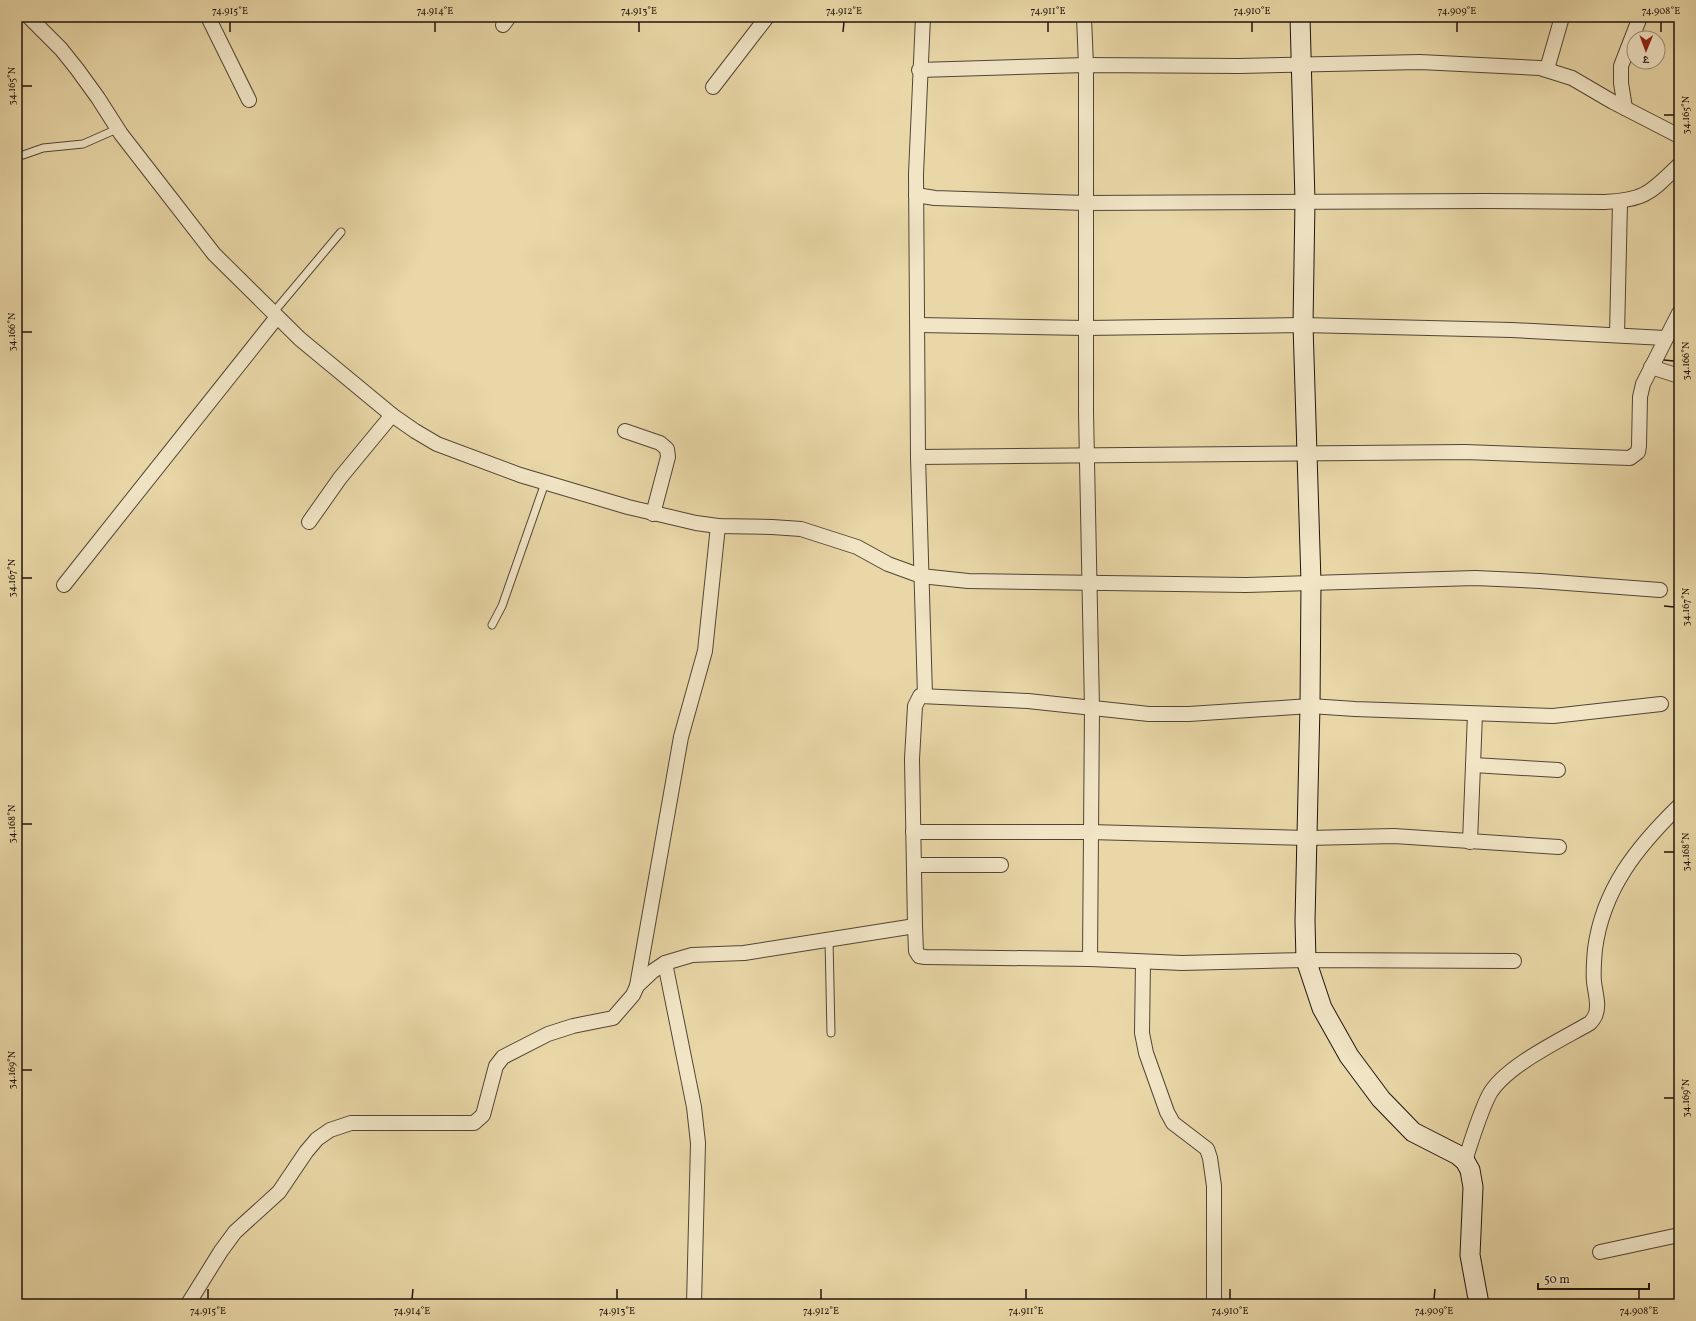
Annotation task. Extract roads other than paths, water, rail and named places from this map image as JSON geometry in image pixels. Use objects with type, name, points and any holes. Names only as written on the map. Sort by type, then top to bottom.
[{"type":"main road","points":[[1300,17],[1305,201],[1303,325],[1311,582],[1308,838],[1305,920],[1306,960],[1322,1008],[1349,1056],[1381,1099],[1413,1132],[1458,1155],[1465,1161],[1470,1170],[1473,1187],[1470,1255],[1479,1304]]},
{"type":"street","points":[[29,17],[61,49],[77,69],[117,129],[214,254],[275,315],[300,339],[392,414],[437,444],[470,457],[545,483],[653,514],[718,526],[801,529],[857,547],[888,564],[921,576],[968,581],[1246,585],[1475,578],[1540,581],[1660,590]]},
{"type":"street","points":[[208,17],[249,100]]},
{"type":"street","points":[[713,87],[767,17]]},
{"type":"street","points":[[923,17],[919,70],[916,195],[918,457],[925,695]]},
{"type":"street","points":[[1084,17],[1086,65],[1086,328],[1092,708],[1090,959]]},
{"type":"street","points":[[1547,69],[1562,17]]},
{"type":"street","points":[[1625,108],[1621,83],[1621,66],[1640,17]]},
{"type":"street","points":[[919,70],[1086,65],[1239,66],[1420,62],[1489,64],[1547,69],[1585,85],[1679,136]]},
{"type":"street","points":[[916,195],[935,198],[1085,203],[1305,201],[1620,202],[1645,196],[1654,190],[1679,165]]},
{"type":"street","points":[[1617,335],[1620,202]]},
{"type":"street","points":[[918,457],[1465,452],[1630,458],[1638,452],[1640,397],[1643,384],[1679,313]]},
{"type":"street","points":[[64,585],[275,315]]},
{"type":"street","points":[[918,325],[1086,328],[1303,325],[1512,330],[1665,338]]},
{"type":"street","points":[[1651,367],[1679,376]]},
{"type":"street","points":[[309,522],[340,478],[392,414]]},
{"type":"street","points":[[625,431],[660,443],[667,449],[668,457],[653,514]]},
{"type":"street","points":[[638,986],[682,737],[705,651],[718,526]]},
{"type":"street","points":[[1514,961],[1306,960],[1143,962],[1090,959],[919,956],[916,951],[915,926],[912,760],[915,706],[917,698],[925,695],[1028,701],[1149,714],[1188,714],[1310,706],[1552,716],[1578,714],[1639,705],[1662,704]]},
{"type":"street","points":[[1470,842],[1476,714]]},
{"type":"street","points":[[1473,765],[1558,770]]},
{"type":"street","points":[[1465,1161],[1485,1105],[1497,1084],[1531,1057],[1590,1023],[1596,1015],[1597,1007],[1594,982],[1595,948],[1601,918],[1608,899],[1630,861],[1644,843],[1679,806]]},
{"type":"street","points":[[913,832],[1090,832],[1308,838],[1394,836],[1559,848]]},
{"type":"street","points":[[914,865],[1000,865]]},
{"type":"street","points":[[188,1304],[221,1250],[235,1232],[279,1192],[306,1152],[317,1139],[330,1130],[351,1123],[474,1123],[483,1115],[496,1066],[503,1056],[548,1034],[573,1026],[613,1018],[638,986],[653,971],[665,963],[692,955],[744,953],[829,938],[915,926]]},
{"type":"street","points":[[1143,962],[1142,1033],[1146,1053],[1170,1118],[1183,1131],[1207,1149],[1210,1158],[1214,1186],[1214,1304]]},
{"type":"street","points":[[665,963],[694,1107],[698,1142],[694,1304]]},
{"type":"street","points":[[1600,1252],[1679,1234]]},
{"type":"lane","points":[[23,155],[43,148],[83,144],[117,129]]},
{"type":"lane","points":[[275,315],[341,232]]},
{"type":"lane","points":[[492,625],[502,606],[545,483]]},
{"type":"lane","points":[[829,938],[831,1034]]}]
